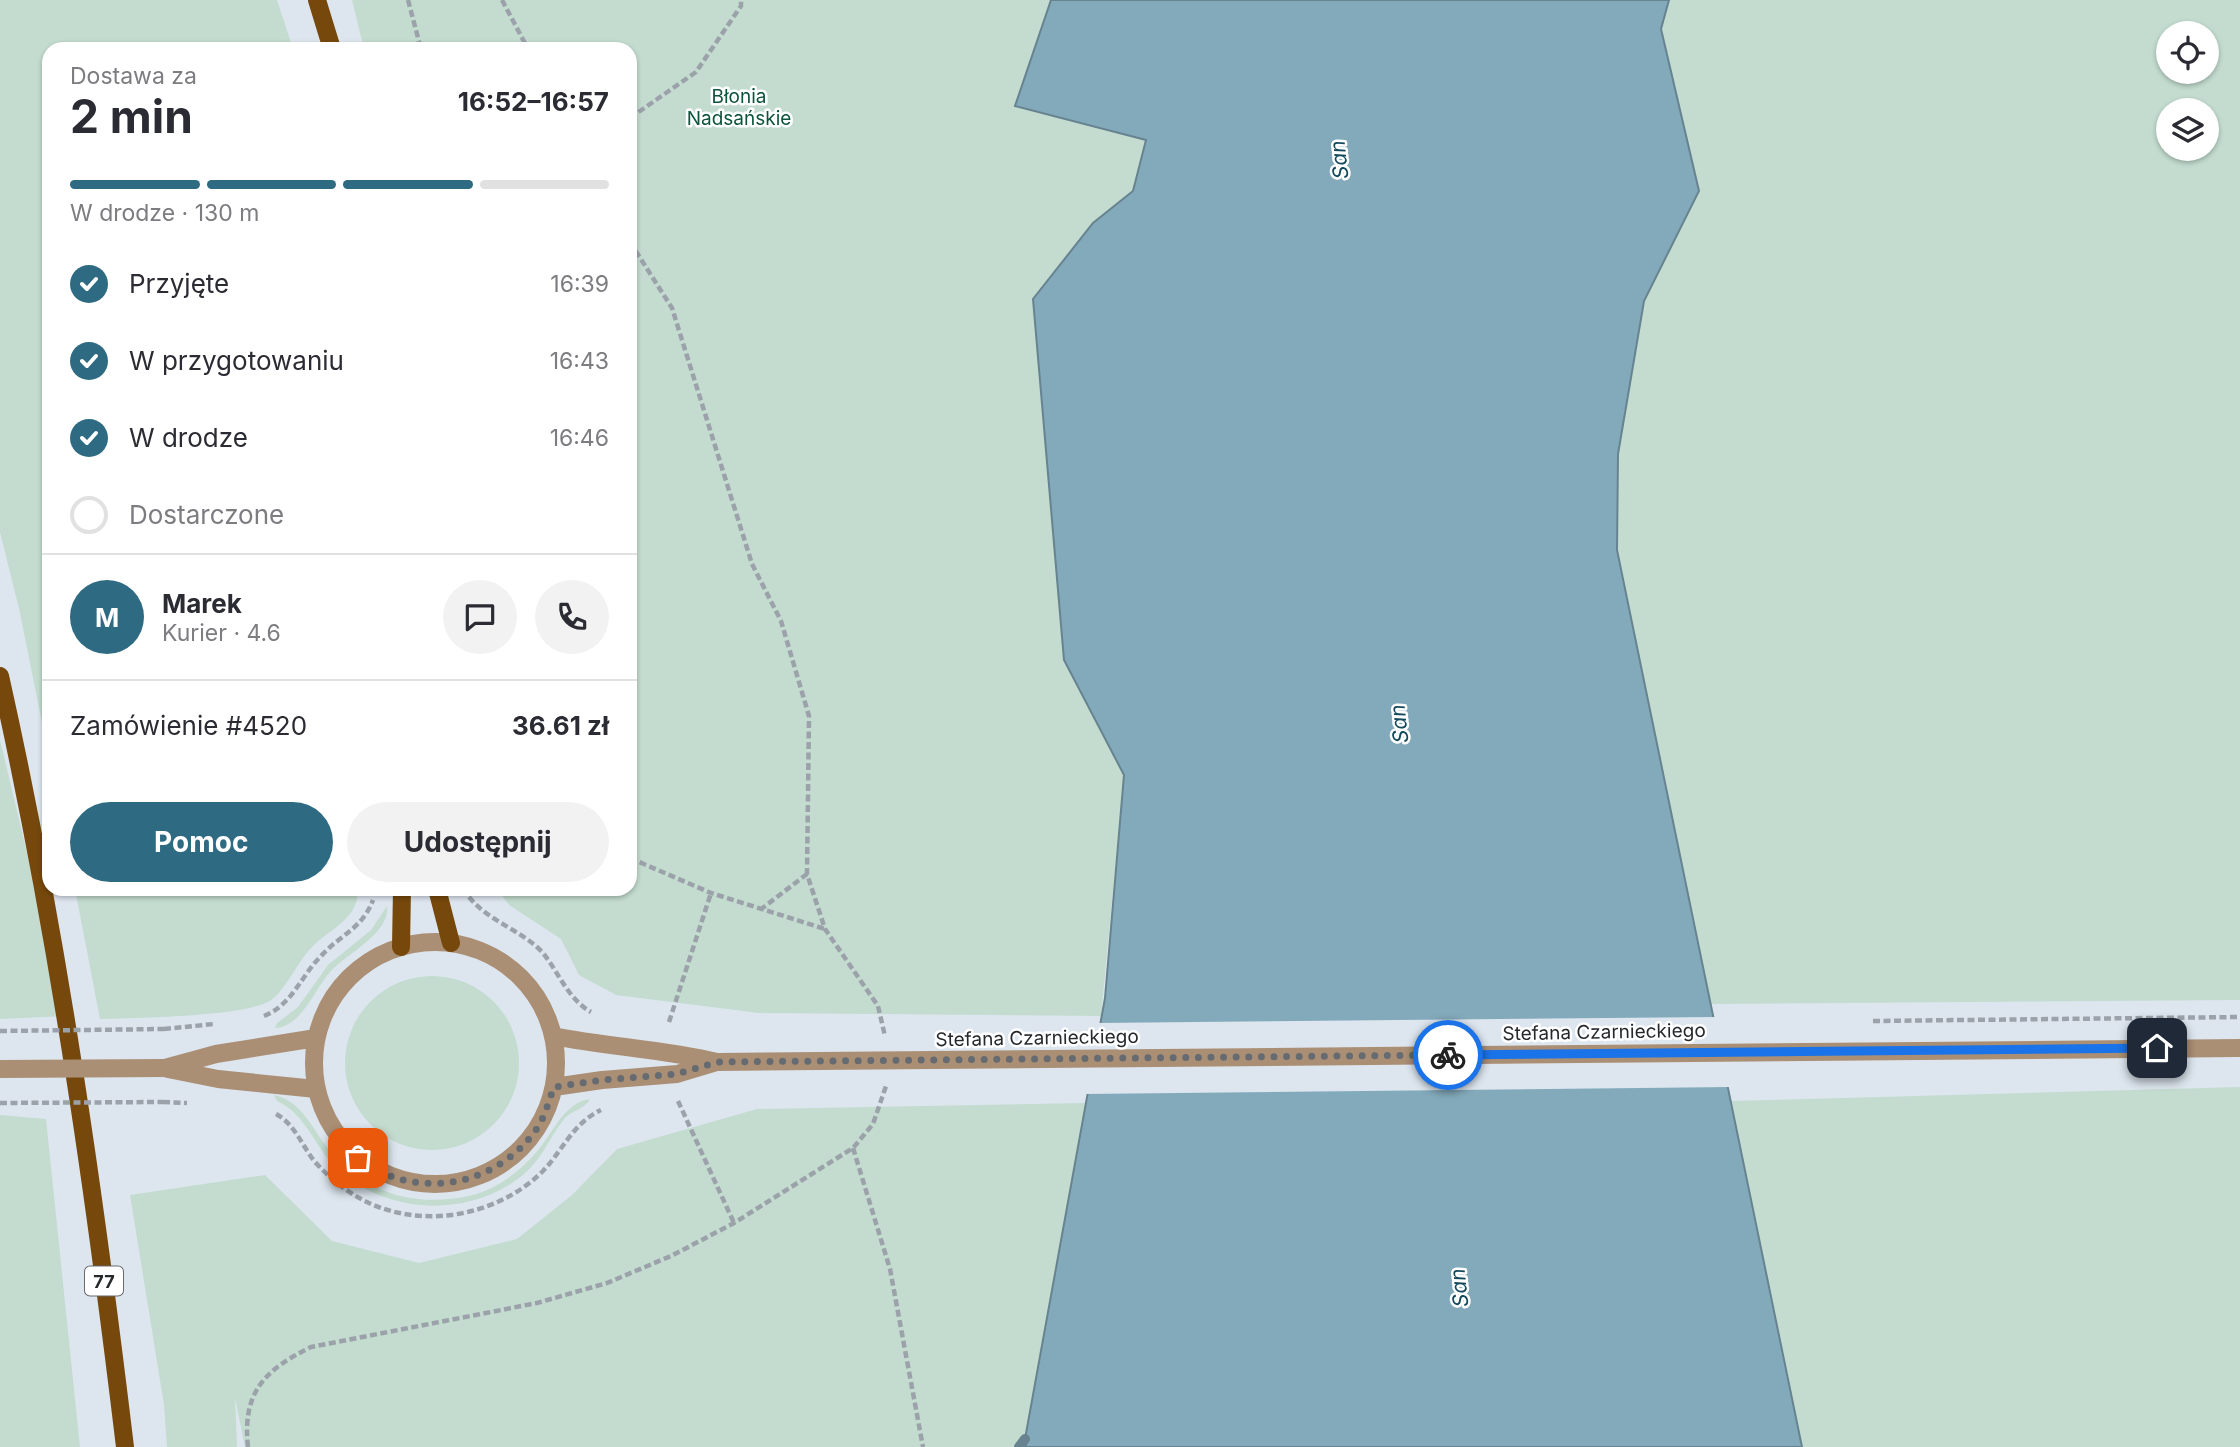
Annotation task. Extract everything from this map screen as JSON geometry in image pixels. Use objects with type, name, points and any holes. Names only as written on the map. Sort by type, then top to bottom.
[{"type":"main road","points":[[317,0],[330,42]]},
{"type":"main road","name":"77","points":[[0,676],[42,887]]},
{"type":"main road","name":"77","points":[[44,896],[70,1040],[125,1447]]},
{"type":"main road","points":[[401,896],[401,947]]},
{"type":"main road","points":[[439,896],[451,943]]},
{"type":"street","points":[[451,943],[486,953],[516,974],[540,1002],[553,1036],[556,1061],[554,1087],[539,1126],[512,1157],[476,1178],[435,1185],[394,1178],[358,1158],[331,1126],[316,1088],[313,1063],[316,1038],[327,1008],[345,981],[371,960],[401,947],[451,943]]},
{"type":"street","name":"Stefana Czarnieckiego","points":[[553,1036],[683,1054],[717,1062],[2240,1048]]},
{"type":"street","points":[[165,1068],[216,1054],[316,1038]]},
{"type":"street","name":"Stefana Czarnieckiego","points":[[554,1087],[677,1074],[717,1062]]},
{"type":"street","points":[[0,1069],[165,1068],[218,1079],[316,1088]]},
{"type":"path","points":[[408,0],[419,42]]},
{"type":"path","points":[[502,0],[524,42]]},
{"type":"path","points":[[637,113],[696,72],[741,6],[741,0]]},
{"type":"path","points":[[637,253],[673,308],[752,564],[780,621],[809,716],[807,874],[825,929],[878,1006],[886,1039]]},
{"type":"path","points":[[637,861],[711,893],[825,929]]},
{"type":"path","points":[[761,910],[807,874]]},
{"type":"path","points":[[669,1022],[711,893]]},
{"type":"path","points":[[260,1018],[279,1009],[290,998],[316,961],[329,947],[354,930],[378,896]]},
{"type":"path","points":[[469,896],[489,916],[533,944],[579,1003],[597,1015]]},
{"type":"path","points":[[0,1031],[164,1029],[225,1023]]},
{"type":"path","points":[[248,1447],[245,1424],[257,1386],[285,1360],[311,1347],[537,1303],[607,1283],[671,1256],[734,1223],[853,1148],[873,1124],[885,1092],[886,1078]]},
{"type":"path","points":[[263,1111],[277,1114],[287,1120],[315,1162],[352,1194],[383,1209],[441,1217],[479,1209],[541,1173],[587,1117],[605,1108],[604,1100]]},
{"type":"path","points":[[678,1100],[734,1223]]},
{"type":"path","points":[[0,1102],[188,1103]]},
{"type":"path","points":[[853,1148],[890,1269],[923,1447]]},
{"type":"green space","points":[[0,0],[277,0],[291,42],[42,42],[42,723],[20,613],[0,532]]},
{"type":"green space","name":"Błonia Nadsańskie","points":[[352,0],[1051,0],[1016,106],[1146,139],[1133,191],[1093,223],[1064,660],[1124,775],[1101,1016],[759,1013],[616,995],[579,975],[561,939],[509,905],[502,896],[637,896],[637,42],[362,42]]},
{"type":"green space","points":[[1669,0],[2240,0],[2240,1000],[1711,1004],[1617,550],[1618,454],[1644,301],[1699,191],[1661,29]]},
{"type":"green space","points":[[0,740],[66,1016],[0,1019]]},
{"type":"green space","points":[[76,896],[357,896],[349,915],[314,945],[271,1000],[258,1006],[215,1013],[100,1019]]},
{"type":"green space","points":[[387,906],[386,916],[375,934],[331,971],[293,1021],[275,1028],[277,1023],[298,1007],[328,965],[371,930]]},
{"type":"green space","points":[[432,976],[465,983],[493,1002],[512,1030],[519,1063],[512,1096],[493,1124],[465,1143],[432,1150],[399,1143],[371,1124],[352,1096],[345,1063],[352,1030],[371,1002],[399,983]]},
{"type":"green space","points":[[2240,1087],[2240,1447],[1802,1447],[1730,1101]]},
{"type":"green space","points":[[274,1095],[298,1108],[326,1146],[356,1175],[390,1193],[428,1200],[469,1196],[498,1184],[532,1157],[566,1112],[590,1099],[565,1118],[531,1168],[524,1174],[503,1188],[480,1198],[432,1206],[383,1197],[340,1172],[304,1124],[277,1101]]},
{"type":"green space","points":[[1086,1103],[1025,1439],[1026,1447],[245,1447],[235,1398],[237,1447],[167,1447],[164,1405],[130,1195],[265,1175],[332,1241],[419,1263],[517,1239],[572,1195],[617,1149],[757,1109]]},
{"type":"green space","points":[[0,1115],[46,1119],[80,1447],[0,1447]]},
{"type":"water","name":"San","points":[[1051,0],[1669,0],[1661,29],[1699,191],[1644,301],[1618,454],[1617,550],[1802,1447],[1026,1447],[1025,1439],[1105,998],[1124,775],[1064,660],[1033,299],[1093,223],[1133,191],[1146,140],[1015,106]]},
{"type":"pier","points":[[1717,1017],[1731,1087],[1084,1094],[1096,1023]]},
{"type":"waterway","points":[[1019,1447],[1025,1439]]},
{"type":"way so far","points":[[358,1158],[394,1178],[435,1185],[476,1178],[512,1157],[539,1126],[554,1087],[677,1074],[717,1062],[1448,1055]]},
{"type":"route","points":[[1448,1055],[2157,1048]]}]
